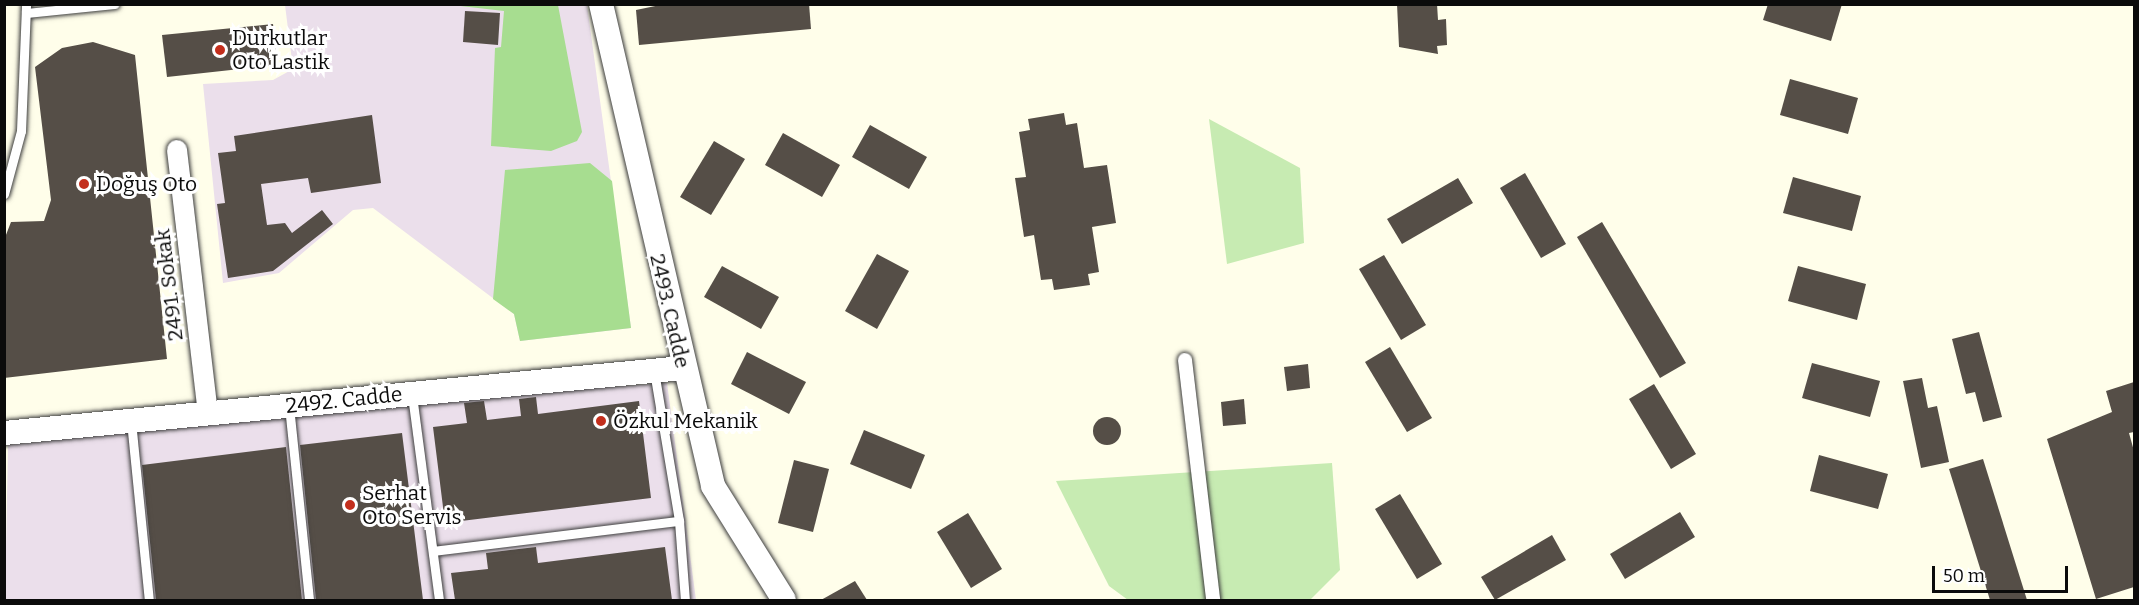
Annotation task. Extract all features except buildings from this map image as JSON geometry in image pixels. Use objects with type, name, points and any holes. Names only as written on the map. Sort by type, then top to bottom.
[{"type":"street","name":"2493. Cadde","points":[[601,4],[683,368],[713,486],[784,600]]},
{"type":"street","name":"2491. Sokak","points":[[177,150],[208,414]]},
{"type":"street","points":[[1185,360],[1213,600]]},
{"type":"street","name":"2492. Cadde","points":[[4,433],[683,368]]},
{"type":"lane","points":[[4,194],[21,131],[26,9],[115,4]]},
{"type":"lane","points":[[654,371],[679,521],[685,600]]},
{"type":"lane","points":[[412,393],[439,600]]},
{"type":"lane","points":[[289,406],[309,600]]},
{"type":"lane","points":[[131,421],[149,600]]},
{"type":"lane","points":[[433,551],[679,521]]},
{"type":"shaded area","points":[[285,5],[587,5],[631,328],[520,341],[514,314],[373,208],[353,210],[279,273],[223,283],[203,84],[273,80],[293,69]]},
{"type":"shaded area","points":[[667,383],[696,600],[5,600],[8,445],[452,398]]},
{"type":"green space","points":[[452,5],[558,5],[582,132],[577,141],[551,151],[491,146],[495,48],[501,47],[504,11]]},
{"type":"green space","points":[[1209,119],[1300,168],[1304,243],[1227,264]]},
{"type":"green space","points":[[590,163],[612,181],[631,328],[520,341],[514,314],[493,299],[505,170]]},
{"type":"green space","points":[[1332,463],[1340,570],[1310,600],[1128,600],[1109,586],[1056,481]]},
{"type":"place","name":"Durkutlar Oto Lastik","points":[[220,50]]},
{"type":"place","name":"Doğuş Oto","points":[[84,184]]},
{"type":"place","name":"Özkul Mekanik","points":[[601,421]]},
{"type":"place","name":"Serhat Oto Servis","points":[[350,505]]}]
